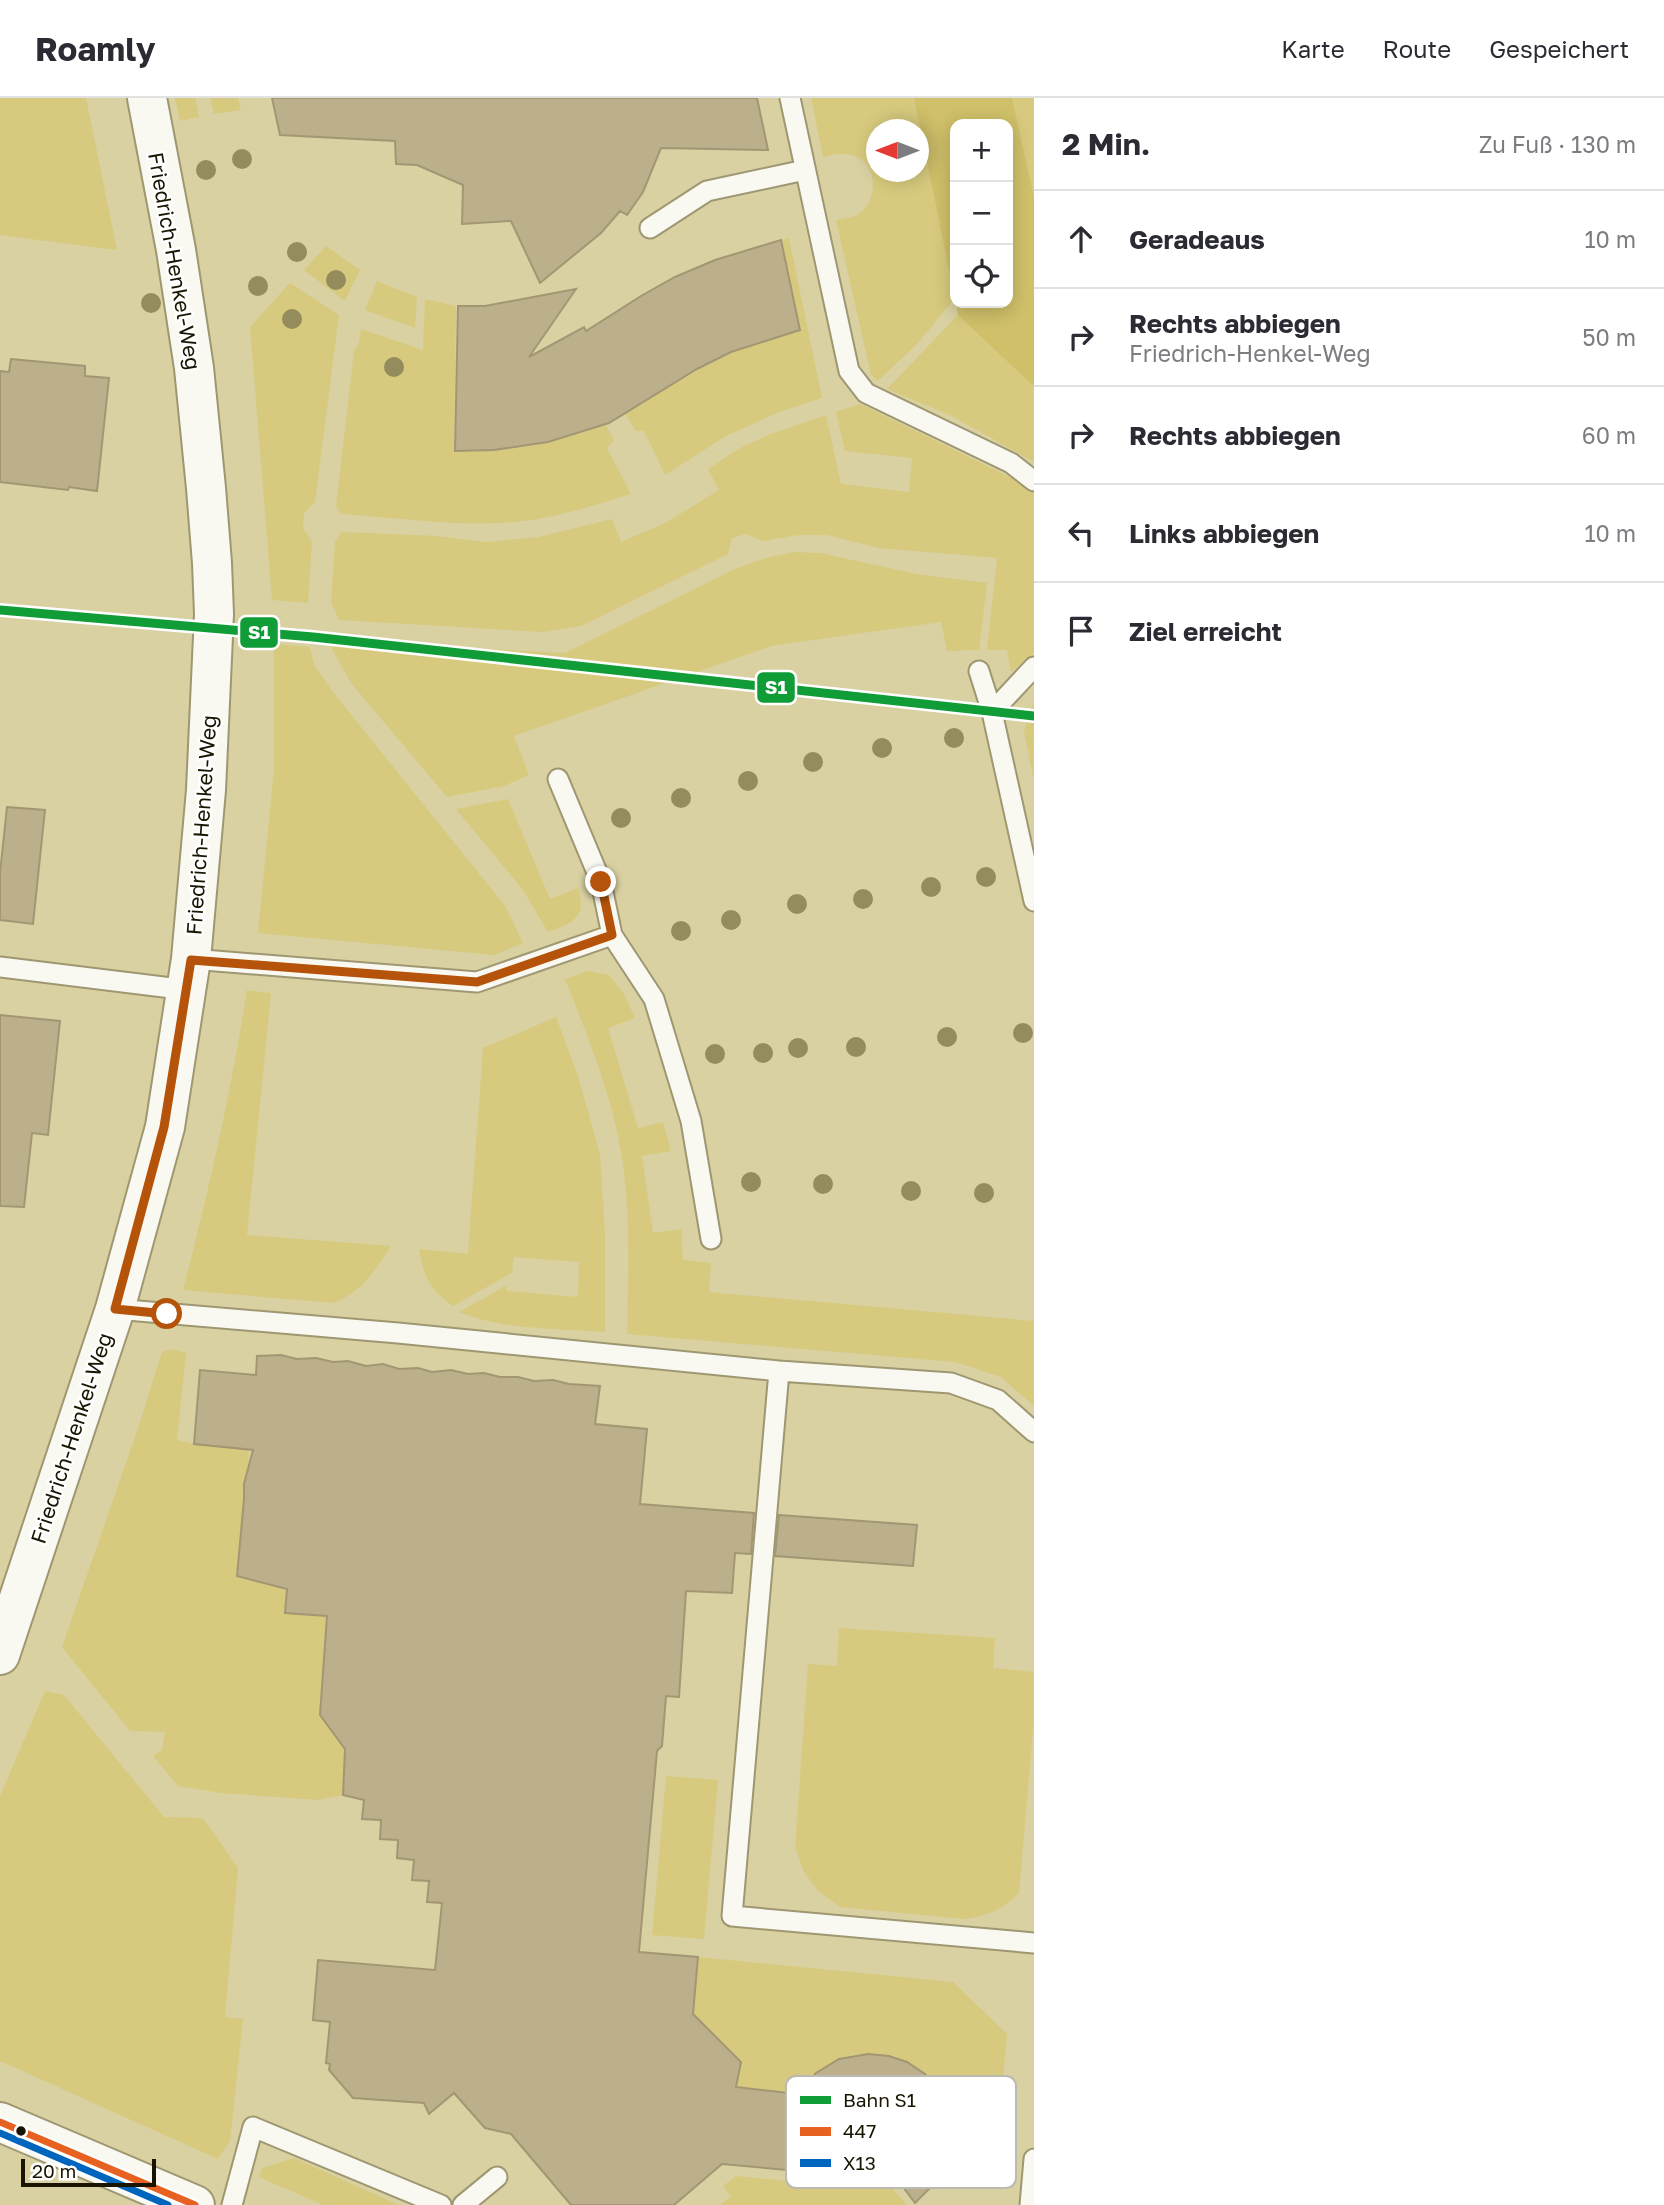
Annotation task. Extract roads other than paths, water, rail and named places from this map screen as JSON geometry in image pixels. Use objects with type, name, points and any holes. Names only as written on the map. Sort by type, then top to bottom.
[{"type":"street","name":"Friedrich-Henkel-Weg","points":[[0,1655],[115,1309],[164,1127],[190,975],[207,776],[214,614],[212,563],[194,368],[176,250],[147,98]]},
{"type":"street","points":[[0,2122],[195,2205]]},
{"type":"lane","points":[[790,98],[849,371],[866,393],[1011,463],[1034,481]]},
{"type":"lane","points":[[650,228],[707,191],[805,170]]},
{"type":"lane","points":[[992,712],[1034,667]]},
{"type":"lane","points":[[979,671],[992,712],[1034,901]]},
{"type":"lane","points":[[558,779],[601,882],[612,935],[654,999],[691,1121],[711,1240]]},
{"type":"lane","points":[[0,967],[477,982],[612,935]]},
{"type":"lane","points":[[115,1309],[398,1333],[779,1371],[951,1382],[998,1400],[1034,1432]]},
{"type":"lane","points":[[779,1371],[732,1916],[1034,1943]]},
{"type":"lane","points":[[232,2205],[253,2127],[441,2205]]},
{"type":"lane","points":[[1030,2205],[1034,2158]]},
{"type":"lane","points":[[463,2205],[497,2177]]},
{"type":"rail line","name":"S1","points":[[0,610],[313,637],[1034,716]]}]
